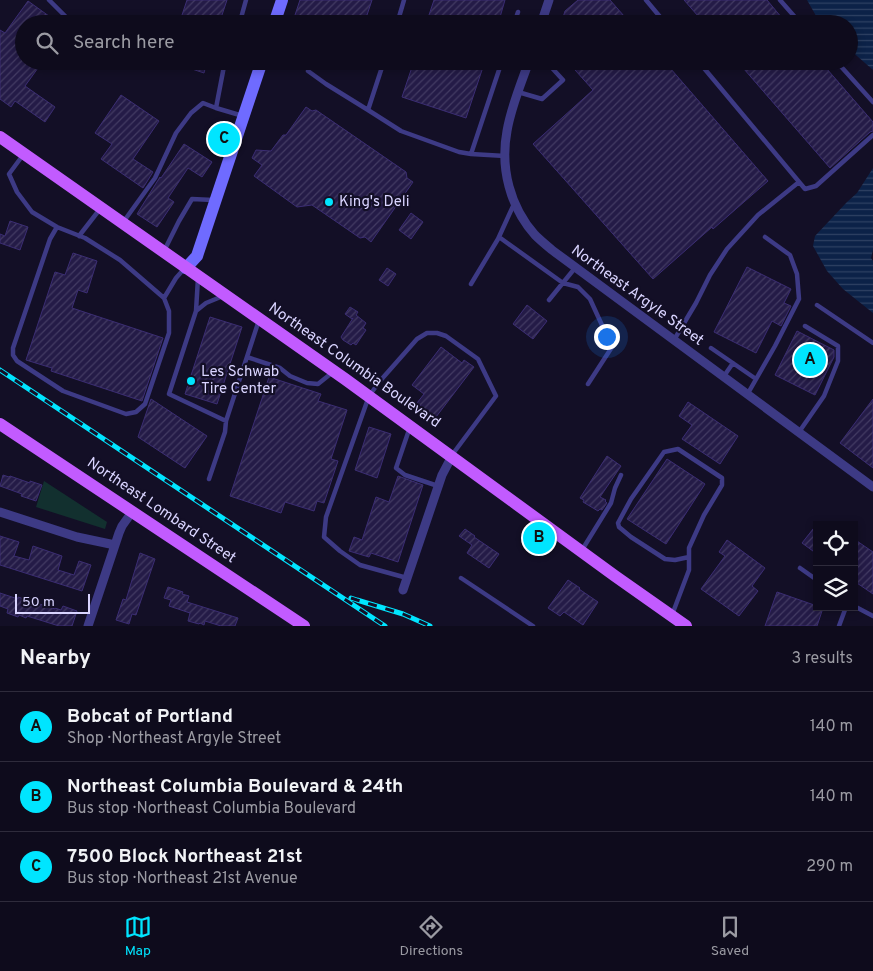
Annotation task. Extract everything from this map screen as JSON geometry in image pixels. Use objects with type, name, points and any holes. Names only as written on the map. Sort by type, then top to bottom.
[{"type":"main road","name":"Northeast Columbia Boulevard","points":[[0,137],[334,371],[679,622]]},
{"type":"main road","name":"Northeast Lombard Street","points":[[0,424],[304,626]]},
{"type":"street","points":[[277,15],[282,0]]},
{"type":"street","points":[[544,15],[549,0]]},
{"type":"street","points":[[186,268],[197,256],[259,70]]},
{"type":"street","name":"Northeast Argyle Street","points":[[526,70],[507,131],[505,156],[511,195],[525,222],[536,236],[575,268],[873,487]]},
{"type":"street","points":[[403,590],[442,475],[452,456]]},
{"type":"street","points":[[0,512],[77,537],[114,545]]},
{"type":"street","points":[[88,626],[114,545],[122,526],[132,512]]},
{"type":"lane","points":[[49,0],[64,15]]},
{"type":"lane","points":[[242,15],[246,0]]},
{"type":"lane","points":[[399,15],[404,0]]},
{"type":"lane","points":[[646,0],[658,15]]},
{"type":"lane","points":[[780,0],[794,15]]},
{"type":"lane","points":[[216,108],[223,70]]},
{"type":"lane","points":[[308,70],[326,84],[401,131],[459,152],[505,156]]},
{"type":"lane","points":[[368,110],[381,70]]},
{"type":"lane","points":[[471,154],[499,70]]},
{"type":"lane","points":[[518,92],[542,99],[562,80],[554,70]]},
{"type":"lane","points":[[706,70],[806,190],[816,186],[873,135]]},
{"type":"lane","points":[[844,70],[873,102]]},
{"type":"lane","points":[[122,223],[155,178],[176,133],[191,113],[203,103],[244,116]]},
{"type":"lane","points":[[24,154],[8,174],[17,192],[32,212],[57,227],[85,238],[120,260],[164,298],[169,311],[169,333],[145,404],[136,412],[126,414],[63,392],[17,361],[13,354],[13,348],[50,239],[57,227]]},
{"type":"lane","points":[[674,340],[710,275],[727,249],[758,215],[799,182]]},
{"type":"lane","points":[[163,252],[192,199],[216,200]]},
{"type":"lane","points":[[471,284],[499,237],[514,202]]},
{"type":"lane","points":[[79,236],[101,208]]},
{"type":"lane","points":[[499,237],[563,283],[578,287],[590,298],[612,346],[588,384]]},
{"type":"lane","points":[[748,395],[799,299],[797,274],[790,255],[765,237]]},
{"type":"lane","points":[[164,298],[176,278],[186,268]]},
{"type":"lane","points":[[549,300],[575,268]]},
{"type":"lane","points":[[198,276],[196,311],[169,394],[226,421]]},
{"type":"lane","points":[[196,311],[206,303],[225,295]]},
{"type":"lane","points":[[817,305],[873,343]]},
{"type":"lane","points":[[209,479],[259,319]]},
{"type":"lane","points":[[799,432],[824,396],[838,360],[838,346],[804,326]]},
{"type":"lane","points":[[407,578],[360,565],[324,537],[326,517],[369,396],[417,339],[427,333],[446,336],[478,360],[496,396],[452,456]]},
{"type":"lane","points":[[710,348],[756,379]]},
{"type":"lane","points":[[247,357],[280,368],[290,376],[307,383],[318,384],[334,371]]},
{"type":"lane","points":[[723,377],[733,363]]},
{"type":"lane","points":[[410,426],[396,468],[405,475],[438,486]]},
{"type":"lane","points":[[679,622],[689,570],[689,557],[689,548],[704,515],[722,485],[722,478],[678,449],[664,452],[631,499],[618,523],[619,527],[631,537],[665,559],[674,560],[689,557]]},
{"type":"lane","points":[[582,551],[611,503],[621,475]]},
{"type":"lane","points":[[800,568],[813,577]]},
{"type":"lane","points":[[461,578],[533,626]]},
{"type":"lane","points":[[858,608],[873,616]]},
{"type":"lane","points":[[839,626],[845,611]]},
{"type":"green space","points":[[44,481],[107,522],[105,529],[36,507]]},
{"type":"water","points":[[807,0],[873,0],[873,70],[858,57],[858,15],[816,15]]},
{"type":"water","points":[[873,168],[873,250],[871,258],[873,261],[873,313],[843,289],[827,271],[813,246],[815,236],[857,193]]},
{"type":"building","points":[[187,0],[227,0],[222,15],[182,15]]},
{"type":"building","points":[[300,0],[372,0],[367,15],[295,15]]},
{"type":"building","points":[[434,0],[505,0],[501,15],[429,15]]},
{"type":"building","points":[[578,0],[610,0],[623,15],[564,15],[565,11]]},
{"type":"building","points":[[684,0],[767,0],[780,15],[697,15]]},
{"type":"building","points":[[28,1],[47,15],[18,15]]},
{"type":"building","points":[[15,19],[15,70],[37,70],[25,86],[55,107],[45,122],[15,101],[11,107],[0,99],[0,30],[5,33]]},
{"type":"building","points":[[411,70],[482,70],[466,118],[402,97]]},
{"type":"building","points":[[575,70],[672,70],[768,181],[653,279],[533,144],[593,90]]},
{"type":"building","points":[[745,70],[828,70],[873,122],[873,131],[830,168]]},
{"type":"building","points":[[121,95],[159,121],[133,159],[153,172],[143,188],[101,159],[112,144],[95,133]]},
{"type":"building","points":[[306,107],[312,111],[316,110],[406,172],[407,178],[413,182],[371,242],[365,237],[360,238],[312,205],[297,207],[254,176],[262,165],[252,158],[256,150],[271,151],[283,135],[286,135]]},
{"type":"building","points":[[184,144],[212,162],[202,177],[188,168],[168,198],[174,202],[157,227],[137,214],[160,177]]},
{"type":"building","points":[[411,213],[423,222],[411,239],[399,230]]},
{"type":"building","points":[[10,221],[28,227],[20,250],[0,243],[0,234],[5,236]]},
{"type":"building","points":[[73,253],[97,261],[87,293],[78,290],[72,308],[163,338],[142,401],[51,371],[52,368],[26,360],[55,272],[65,275]]},
{"type":"building","points":[[747,267],[791,289],[784,303],[791,306],[781,326],[772,321],[756,353],[714,332]]},
{"type":"building","points":[[387,268],[396,274],[388,286],[379,280]]},
{"type":"building","points":[[527,305],[547,321],[533,339],[513,324]]},
{"type":"building","points":[[350,307],[358,312],[356,315],[366,323],[363,328],[366,330],[356,345],[353,343],[351,345],[341,337],[353,318],[345,314]]},
{"type":"building","points":[[210,317],[242,327],[217,404],[185,394]]},
{"type":"building","points":[[797,331],[834,350],[834,357],[815,395],[775,375]]},
{"type":"building","points":[[441,347],[462,363],[464,360],[474,367],[436,417],[417,403],[424,394],[412,385]]},
{"type":"building","points":[[269,377],[321,394],[318,401],[347,410],[331,459],[338,461],[324,503],[317,501],[314,511],[285,502],[281,513],[230,496]]},
{"type":"building","points":[[151,399],[207,436],[185,468],[138,437]]},
{"type":"building","points":[[873,399],[873,468],[840,443]]},
{"type":"building","points":[[688,402],[738,436],[720,464],[682,439],[692,425],[679,416]]},
{"type":"building","points":[[369,427],[391,434],[377,478],[355,470]]},
{"type":"building","points":[[607,456],[621,466],[600,497],[606,500],[607,503],[602,510],[598,511],[580,498]]},
{"type":"building","points":[[667,459],[705,484],[666,544],[627,519]]},
{"type":"building","points":[[3,475],[42,485],[36,501],[0,486]]},
{"type":"building","points":[[398,476],[423,485],[398,562],[371,553],[369,557],[349,551],[354,537],[362,540],[376,497],[389,502]]},
{"type":"building","points":[[465,529],[499,554],[489,568],[467,553],[472,545],[459,536]]},
{"type":"building","points":[[813,529],[813,551],[802,543]]},
{"type":"building","points":[[0,536],[19,542],[14,556],[29,560],[33,546],[62,556],[58,570],[74,575],[79,561],[91,565],[82,591],[0,565]]},
{"type":"building","points":[[727,540],[765,568],[752,586],[758,591],[739,616],[701,589],[725,556],[719,552]]},
{"type":"building","points":[[858,542],[873,552],[873,594],[858,584]]},
{"type":"building","points":[[140,553],[155,559],[136,615],[132,614],[129,624],[116,620],[123,599],[126,600]]},
{"type":"building","points":[[568,580],[598,602],[583,625],[564,612],[560,616],[548,608]]},
{"type":"building","points":[[168,587],[189,596],[187,602],[238,618],[235,626],[221,626],[205,621],[204,625],[188,621],[190,613],[169,606],[171,600],[164,598]]},
{"type":"building","points":[[777,592],[813,605],[813,611],[822,611],[817,626],[765,626]]},
{"type":"building","points":[[0,593],[55,609],[61,610],[63,606],[77,611],[72,626],[59,626],[27,616],[26,618],[19,615],[18,617],[7,613],[8,609],[0,606]]},
{"type":"railway","points":[[0,370],[385,626]]},
{"type":"railway","points":[[351,598],[403,614],[430,626]]},
{"type":"place","name":"7500 Block Northeast 21st","points":[[224,139]]},
{"type":"place","name":"King's Deli","points":[[329,202]]},
{"type":"place","name":"Bobcat of Portland","points":[[810,360]]},
{"type":"place","name":"Les Schwab Tire Center","points":[[191,381]]},
{"type":"place","name":"Northeast Columbia Boulevard & 24th","points":[[539,538]]}]
